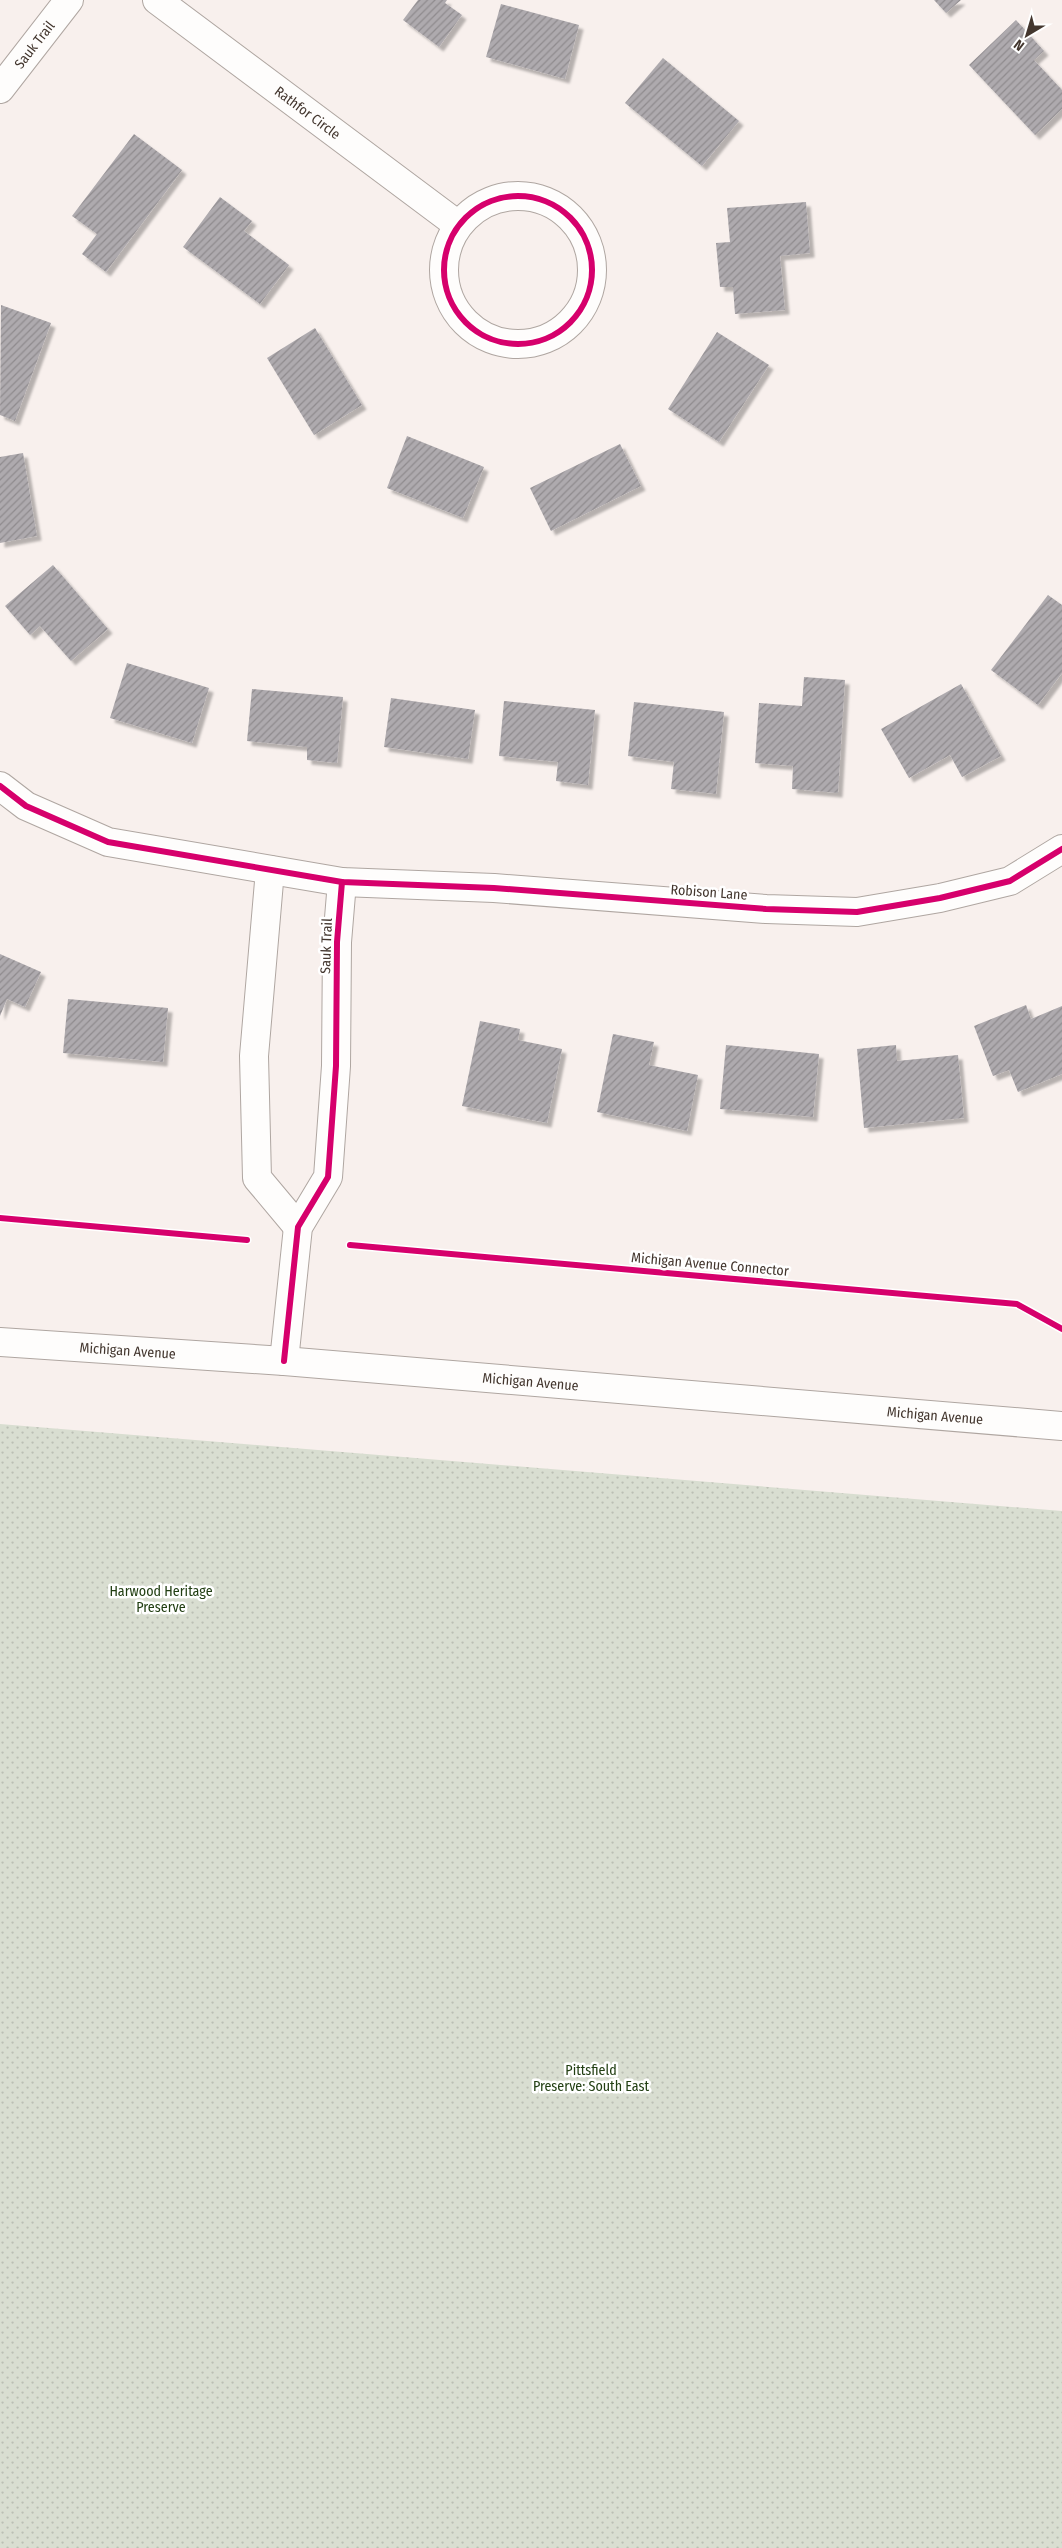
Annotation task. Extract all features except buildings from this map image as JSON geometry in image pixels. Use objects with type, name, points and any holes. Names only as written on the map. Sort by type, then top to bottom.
[{"type":"main road","name":"Sauk Trail","points":[[0,90],[69,0]]},
{"type":"main road","name":"Rathfor Circle","points":[[157,0],[458,225]]},
{"type":"main road","points":[[521,195],[545,199],[566,212],[582,230],[591,252],[593,276],[589,292],[575,320],[554,336],[530,344],[506,344],[482,335],[462,319],[449,298],[443,273],[447,248],[458,225],[475,209],[497,198],[521,195]]},
{"type":"main road","points":[[0,786],[26,806],[108,842],[342,882]]},
{"type":"main road","name":"Robison Lane","points":[[342,882],[494,888],[757,908],[857,912],[940,898],[1010,881],[1062,849]]},
{"type":"main road","points":[[270,870],[254,1056],[257,1178],[298,1227]]},
{"type":"main road","name":"Sauk Trail","points":[[284,1361],[298,1227],[328,1177],[336,1066],[338,942],[342,882]]},
{"type":"main road","name":"Michigan Avenue","points":[[0,1342],[284,1361],[1062,1426]]},
{"type":"green space","name":"Pittsfield Preserve: South East","points":[[0,1424],[1062,1511],[1062,2548],[0,2548]]},
{"type":"cycle path","points":[[518,196],[533,197],[546,201],[571,217],[587,242],[591,255],[592,270],[591,285],[587,298],[571,323],[546,339],[533,343],[518,344],[503,343],[490,339],[465,323],[449,298],[445,285],[444,270],[445,255],[449,242],[465,217],[490,201],[503,197],[518,196]]},
{"type":"cycle path","points":[[0,786],[26,806],[108,842],[342,882],[494,888],[766,909],[857,912],[940,898],[1010,881],[1062,849]]},
{"type":"cycle path","points":[[284,1361],[298,1227],[328,1177],[336,1066],[337,942],[342,882]]},
{"type":"cycle path","points":[[0,1218],[247,1240]]},
{"type":"cycle path","name":"Michigan Avenue Connector","points":[[350,1245],[1017,1304],[1062,1329]]},
{"type":"park label","name":"Harwood Heritage Preserve","points":[[161,1599]]}]
